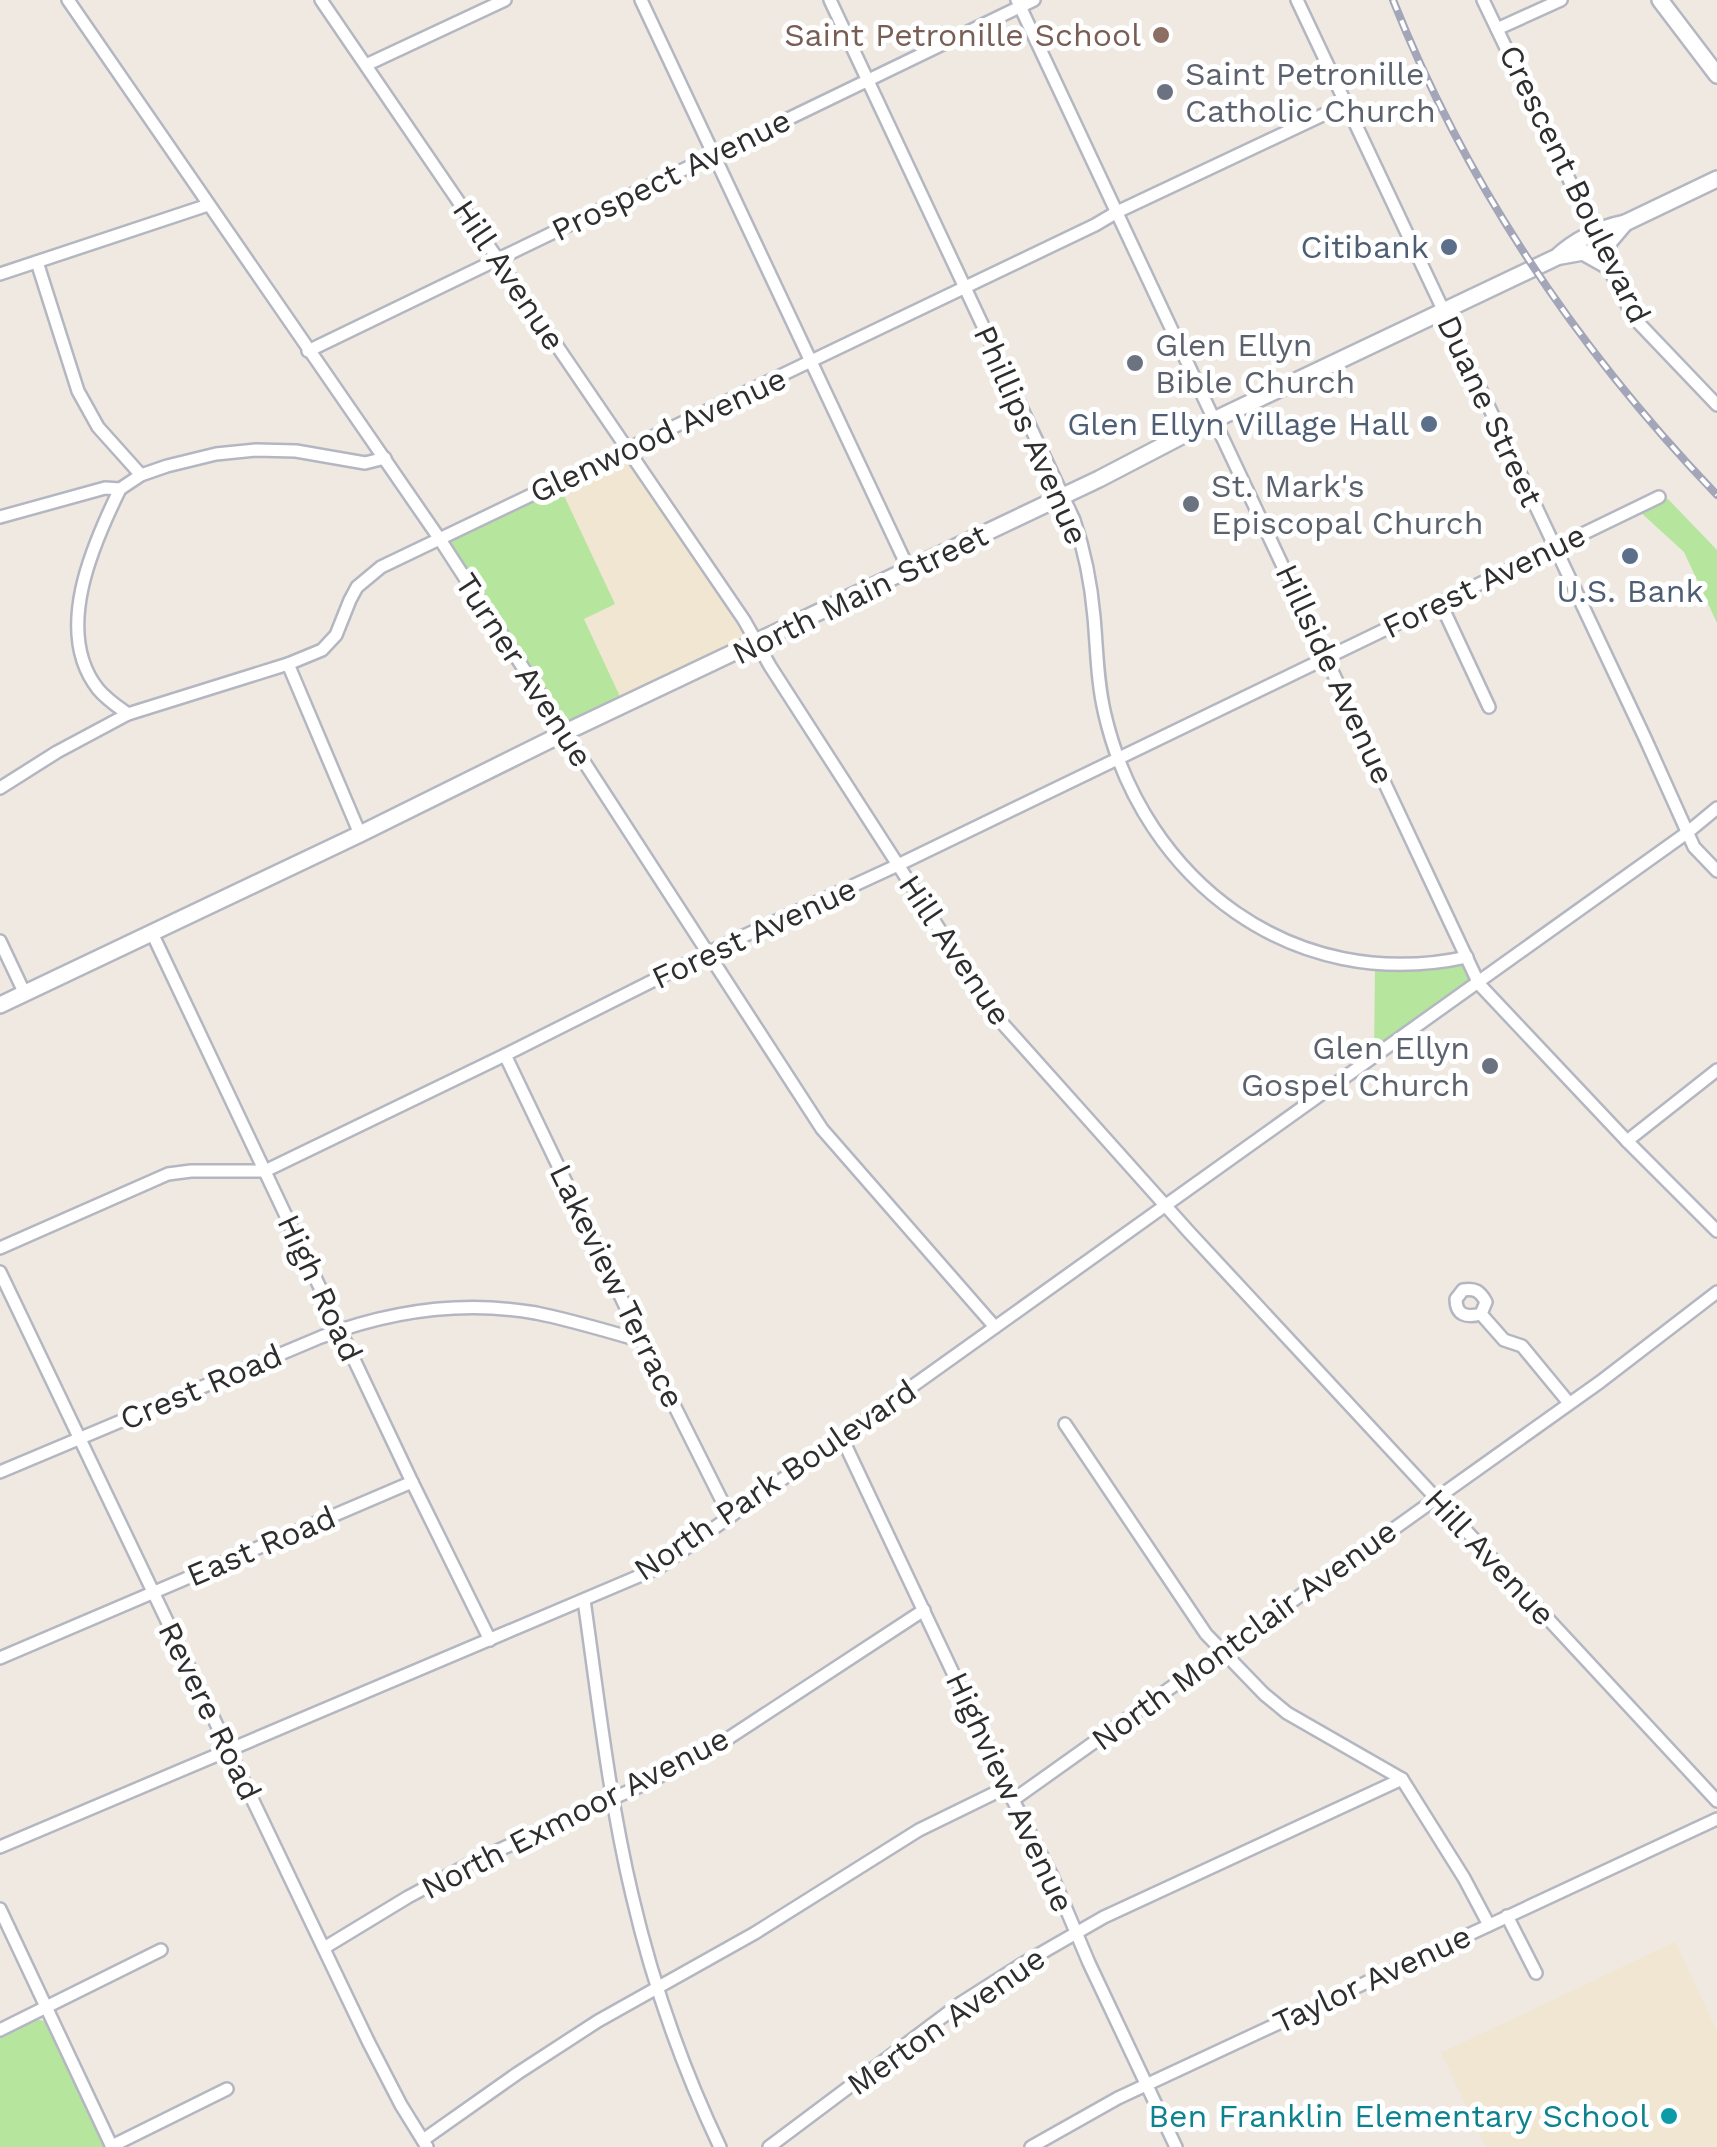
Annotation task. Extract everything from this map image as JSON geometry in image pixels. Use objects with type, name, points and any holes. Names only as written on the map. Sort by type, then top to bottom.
[{"type":"street","name":"Turner Avenue","points":[[68,0],[439,538],[822,1129],[995,1327]]},
{"type":"street","name":"Hill Avenue","points":[[321,0],[733,604],[994,1014],[1717,1801]]},
{"type":"street","points":[[366,65],[506,0]]},
{"type":"street","points":[[641,0],[910,570]]},
{"type":"street","name":"Phillips Avenue","points":[[830,0],[1081,540],[1088,570],[1099,688],[1117,759],[1141,809],[1170,852],[1208,892],[1256,926],[1296,946],[1353,961],[1434,964],[1467,957]]},
{"type":"street","name":"Prospect Avenue","points":[[308,351],[868,80],[1018,3],[1034,0]]},
{"type":"street","name":"Duane Street","points":[[1297,0],[1694,848],[1717,871]]},
{"type":"street","name":"Crescent Boulevard","points":[[1484,0],[1633,317],[1717,405]]},
{"type":"street","points":[[1498,29],[1561,0]]},
{"type":"street","points":[[1660,0],[1717,75]]},
{"type":"street","name":"Hillside Avenue","points":[[1018,3],[1478,984],[1717,1231]]},
{"type":"street","name":"Glenwood Avenue","points":[[0,788],[56,752],[128,714],[322,650],[336,635],[350,600],[367,577],[381,567],[1346,104]]},
{"type":"street","name":"North Main Street","points":[[0,1005],[1557,257],[1592,234],[1717,180]]},
{"type":"street","points":[[0,274],[208,205]]},
{"type":"street","points":[[1557,257],[1583,252],[1608,266],[1608,243],[1625,223]]},
{"type":"street","points":[[36,262],[78,391],[98,428],[142,475]]},
{"type":"street","points":[[0,517],[104,488],[120,488],[167,466],[216,454],[296,451],[365,463],[385,458]]},
{"type":"street","points":[[120,488],[89,559],[78,630],[90,676],[101,692],[128,714]]},
{"type":"street","name":"Forest Avenue","points":[[0,1248],[168,1174],[265,1171],[1659,497]]},
{"type":"street","points":[[1440,602],[1490,707]]},
{"type":"street","points":[[288,664],[360,834]]},
{"type":"street","points":[[1688,832],[1717,808]]},
{"type":"street","name":"North Park Boulevard","points":[[0,1847],[658,1568],[1688,832]]},
{"type":"street","name":"High Road","points":[[152,933],[490,1640]]},
{"type":"street","points":[[0,941],[25,994]]},
{"type":"street","name":"Lakeview Terrace","points":[[506,1054],[730,1517]]},
{"type":"street","points":[[1627,1140],[1717,1070]]},
{"type":"street","name":"Revere Road","points":[[0,1272],[368,2041],[425,2144]]},
{"type":"street","name":"North Montclair Avenue","points":[[1014,1800],[1600,1382],[1717,1292]]},
{"type":"street","name":"Crest Road","points":[[0,1472],[359,1322],[412,1311],[472,1307],[536,1313],[642,1341]]},
{"type":"street","points":[[1481,1314],[1504,1340],[1522,1346],[1569,1404]]},
{"type":"street","points":[[1065,1424],[1206,1634],[1287,1713],[1402,1779],[1490,1925]]},
{"type":"street","name":"Highview Avenue","points":[[842,1438],[1053,1878],[1176,2147]]},
{"type":"street","name":"East Road","points":[[0,1658],[412,1482]]},
{"type":"street","points":[[584,1600],[613,1797],[632,1894],[656,1988],[720,2147]]},
{"type":"street","name":"North Exmoor Avenue","points":[[324,1948],[460,1869],[676,1768],[924,1610]]},
{"type":"street","name":"Merton Avenue","points":[[769,2147],[960,2004],[1077,1932],[1402,1779]]},
{"type":"street","points":[[425,2144],[542,2057],[754,1933],[919,1830],[1007,1786]]},
{"type":"street","name":"Taylor Avenue","points":[[1031,2147],[1146,2085],[1717,1819]]},
{"type":"street","points":[[0,1909],[112,2147],[227,2088]]},
{"type":"street","points":[[1507,1916],[1536,1974]]},
{"type":"street","points":[[0,2030],[161,1950]]},
{"type":"shaded area","points":[[628,455],[751,641],[622,701],[584,618],[615,604],[560,487]]},
{"type":"shaded area","points":[[1675,1942],[1717,2031],[1717,2147],[1486,2147],[1441,2053]]},
{"type":"green space","points":[[560,487],[615,604],[584,619],[622,701],[568,726],[445,543]]},
{"type":"green space","points":[[1668,499],[1717,550],[1717,623],[1684,552],[1638,510]]},
{"type":"green space","points":[[1464,965],[1473,985],[1374,1056],[1375,966]]},
{"type":"green space","points":[[36,2019],[47,2026],[104,2147],[0,2147],[0,2035]]},
{"type":"railway","points":[[1393,0],[1455,136],[1531,263],[1619,383],[1717,495]]},
{"type":"place","name":"Saint Petronille School","points":[[1161,35]]},
{"type":"place","name":"Saint Petronille Catholic Church","points":[[1165,92]]},
{"type":"place","name":"Citibank","points":[[1449,247]]},
{"type":"place","name":"Glen Ellyn Bible Church","points":[[1135,363]]},
{"type":"place","name":"Glen Ellyn Village Hall","points":[[1429,424]]},
{"type":"place","name":"St. Mark's Episcopal Church","points":[[1191,504]]},
{"type":"place","name":"U.S. Bank","points":[[1630,556]]},
{"type":"place","name":"Glen Ellyn Gospel Church","points":[[1490,1066]]},
{"type":"place","name":"Ben Franklin Elementary School","points":[[1669,2116]]}]
